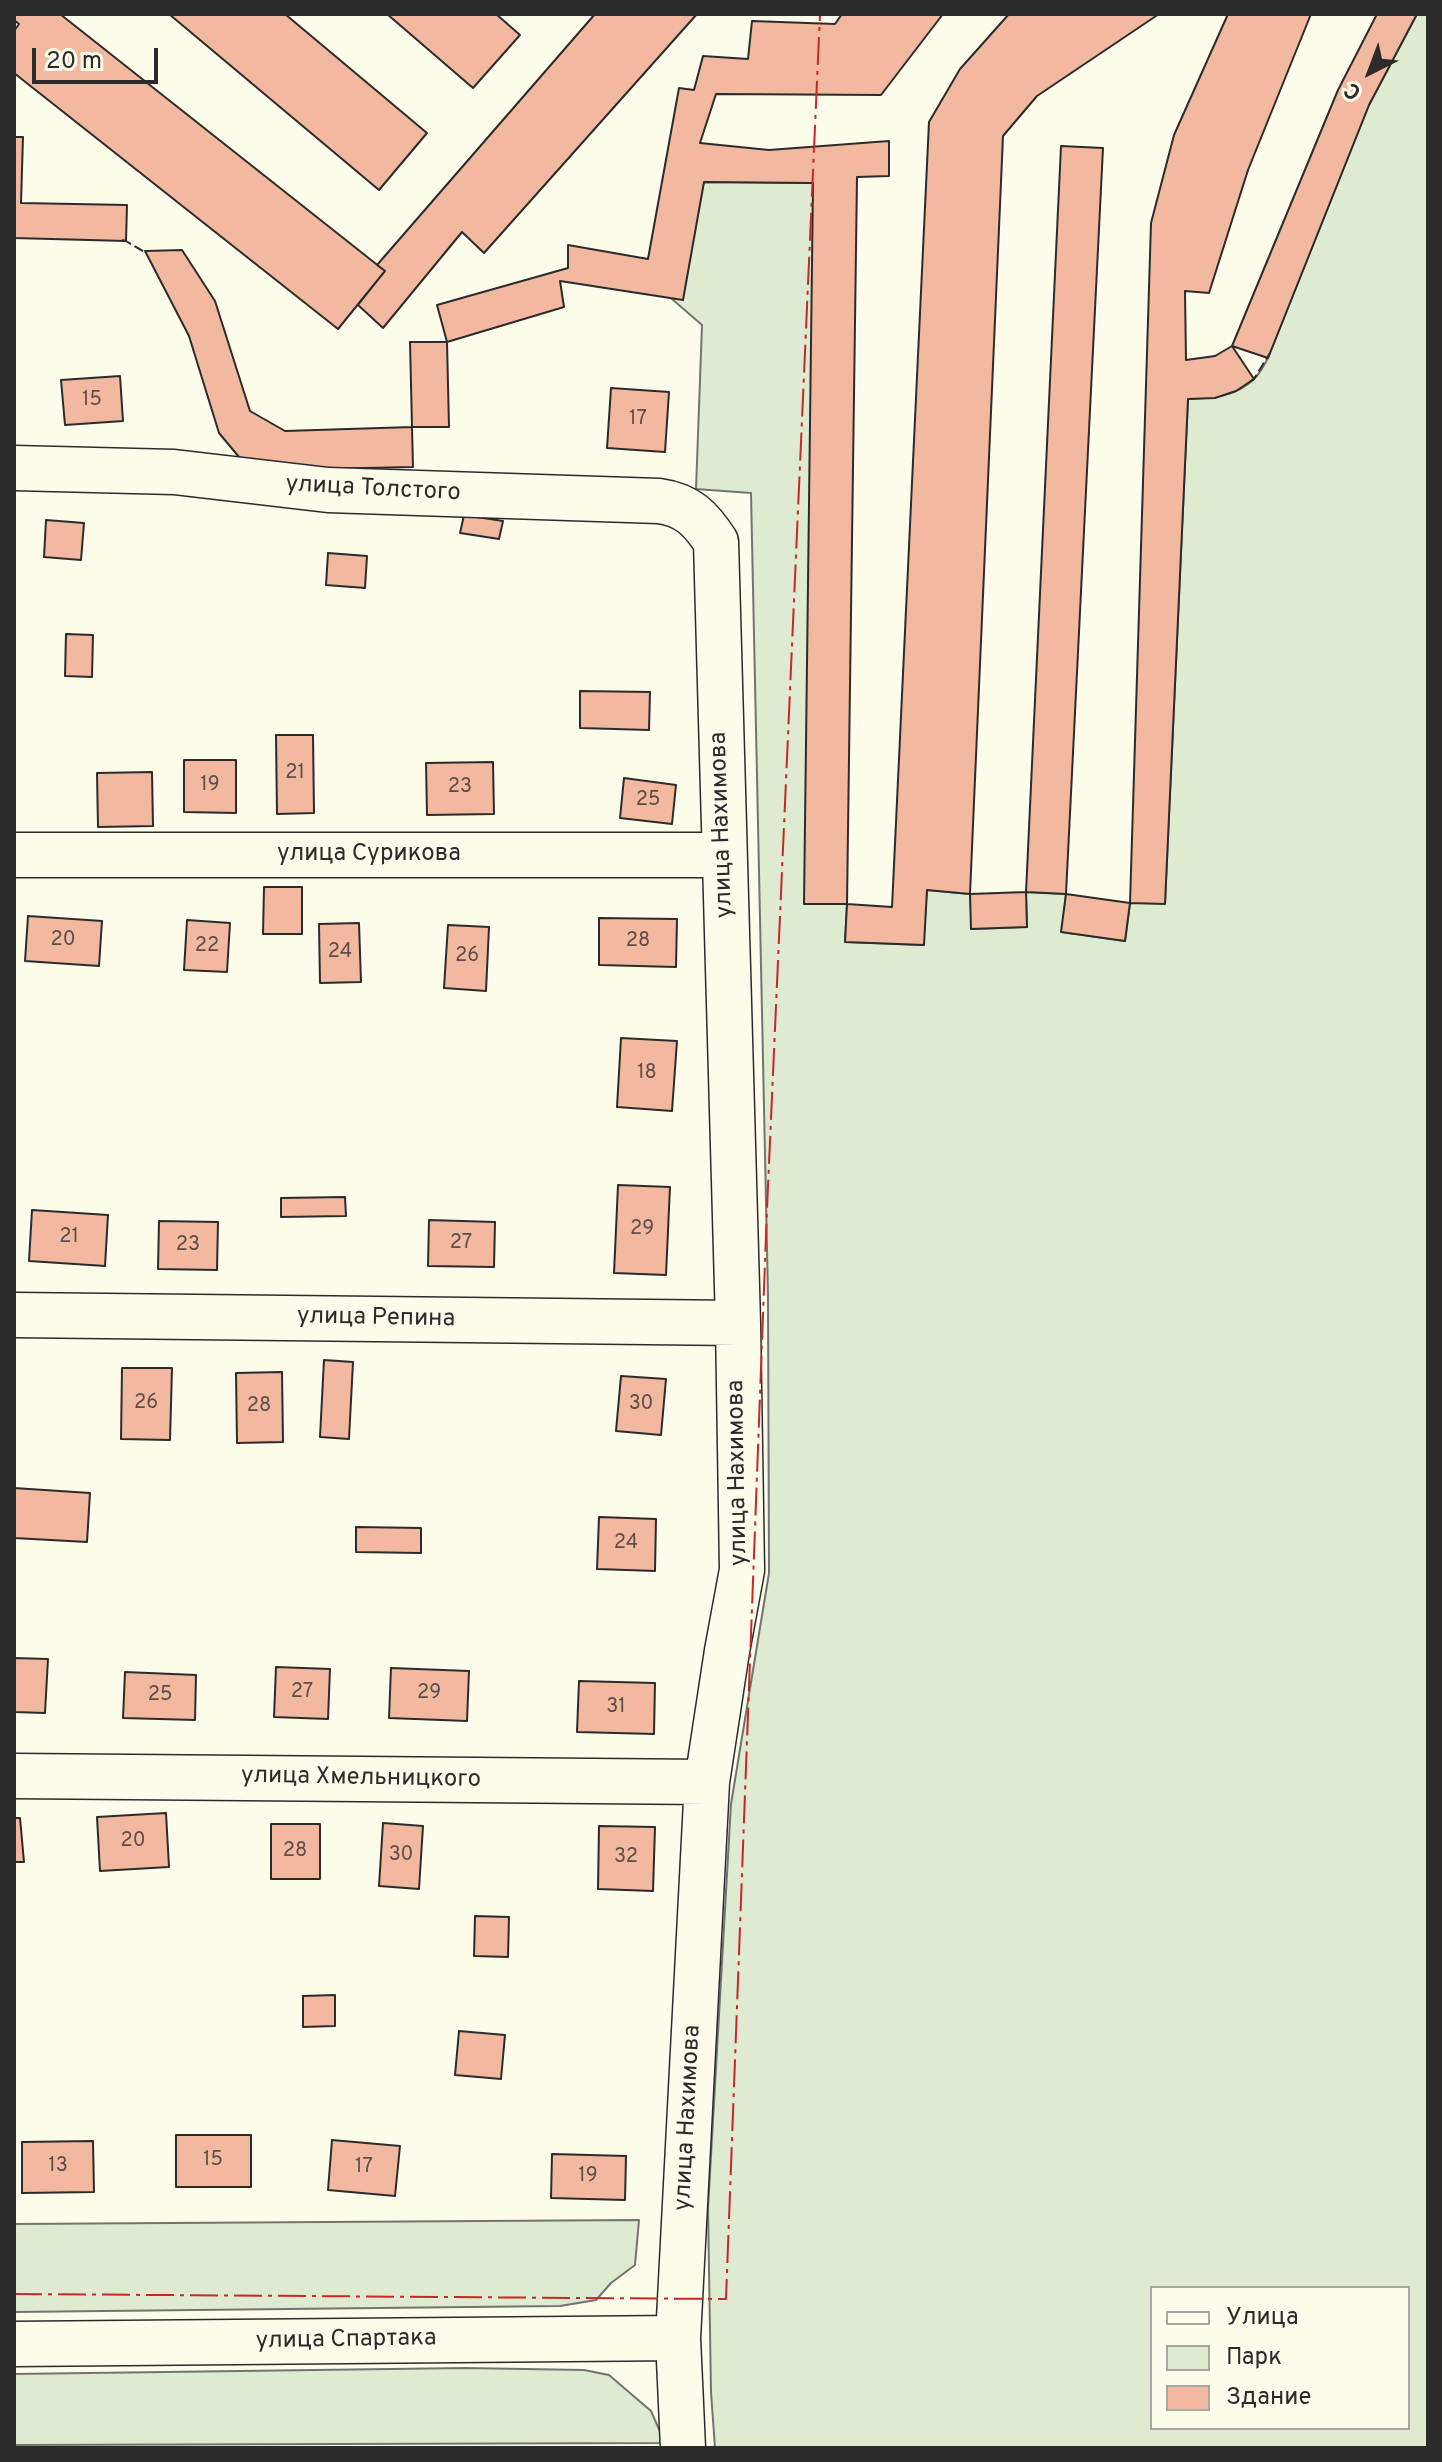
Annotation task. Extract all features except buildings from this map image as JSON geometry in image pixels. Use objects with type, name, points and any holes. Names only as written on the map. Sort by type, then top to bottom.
[{"type":"street","name":"улица Толстого","points":[[14,468],[174,472],[328,490],[659,501],[686,508],[703,521],[716,542]]},
{"type":"street","name":"улица Нахимова","points":[[683,2448],[678,2338],[707,1782],[742,1570],[716,542]]},
{"type":"street","name":"улица Сурикова","points":[[14,855],[724,855]]},
{"type":"street","name":"улица Репина","points":[[14,1315],[738,1323]]},
{"type":"street","name":"улица Хмельницкого","points":[[14,1776],[707,1782]]},
{"type":"street","name":"улица Спартака","points":[[14,2344],[678,2338]]},
{"type":"green space","points":[[1417,14],[1428,14],[1428,2448],[715,2448],[708,2208],[731,1804],[769,1573],[768,1296],[751,493],[696,489],[702,325],[672,299],[704,182],[813,183],[847,904],[845,942],[923,945],[927,890],[970,894],[972,929],[1027,927],[1026,892],[1066,894],[1062,932],[1125,941],[1130,903],[1165,903],[1188,399],[1214,397],[1239,390],[1256,377],[1268,358],[1369,105]]},
{"type":"green space","points":[[639,2220],[635,2265],[611,2283],[596,2300],[560,2306],[14,2312],[14,2224]]},
{"type":"green space","points":[[465,2368],[584,2370],[609,2375],[651,2411],[665,2443],[14,2445],[14,2374]]},
{"type":"fence","points":[[122,240],[146,253]]},
{"type":"fence","points":[[1250,382],[1270,353]]},
{"type":"power","points":[[14,2294],[726,2299],[767,1209],[820,14]]}]
